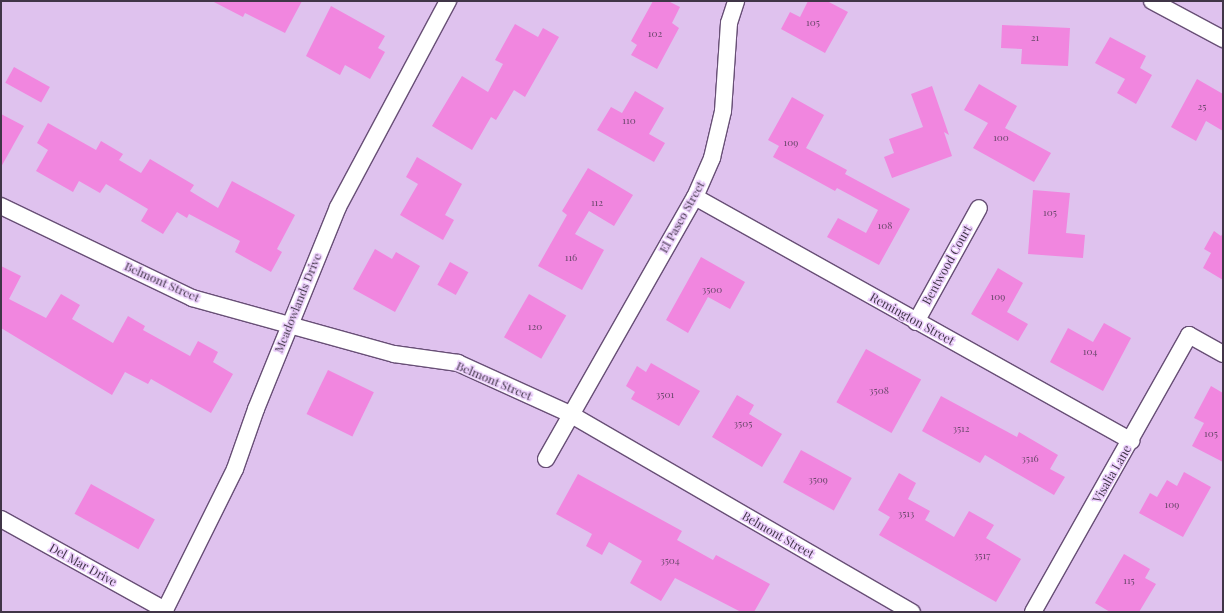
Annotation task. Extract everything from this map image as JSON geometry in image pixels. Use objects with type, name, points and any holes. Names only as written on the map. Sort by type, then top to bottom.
[{"type":"street","name":"Meadowlands Drive","points":[[164,611],[235,469],[289,324],[338,207],[448,1]]},
{"type":"street","name":"El Paseo Street","points":[[546,459],[570,414],[695,196],[712,158],[723,111],[729,23],[736,1]]},
{"type":"street","points":[[1152,1],[1223,39]]},
{"type":"street","name":"Remington Street","points":[[695,196],[916,322],[1131,441]]},
{"type":"street","name":"Belmont Street","points":[[1,206],[192,298],[394,354],[458,363],[570,414],[912,612]]},
{"type":"street","name":"Bentwood Court","points":[[916,322],[979,208]]},
{"type":"street","name":"Visalia Lane","points":[[1033,612],[1131,441],[1189,335],[1223,354]]},
{"type":"street","name":"Del Mar Drive","points":[[1,519],[164,611]]},
{"type":"building","points":[[212,1],[302,1],[285,33],[245,13],[243,17]]},
{"type":"building","points":[[653,1],[668,1],[680,7],[672,23],[679,28],[657,69],[631,55],[637,45],[631,41]]},
{"type":"building","points":[[808,1],[827,1],[848,12],[825,53],[781,29],[790,12],[800,17]]},
{"type":"building","points":[[331,6],[385,36],[378,48],[385,52],[370,79],[345,65],[340,75],[306,56]]},
{"type":"building","points":[[515,24],[538,37],[543,28],[559,37],[525,97],[514,90],[496,120],[491,117],[472,150],[432,126],[462,76],[488,92],[503,64],[495,60]]},
{"type":"building","points":[[1002,25],[1070,28],[1068,66],[1021,64],[1022,49],[1001,48]]},
{"type":"building","points":[[1110,37],[1146,56],[1140,68],[1152,75],[1136,104],[1117,93],[1125,79],[1095,63]]},
{"type":"building","points":[[14,67],[50,87],[41,103],[5,83]]},
{"type":"building","points":[[1197,79],[1223,94],[1223,131],[1206,121],[1196,141],[1171,127]]},
{"type":"building","points":[[979,84],[1017,106],[1005,128],[1051,153],[1034,182],[973,148],[988,123],[964,110]]},
{"type":"building","points":[[932,86],[949,135],[944,132],[952,156],[892,178],[884,157],[894,153],[889,139],[923,127],[911,94]]},
{"type":"building","points":[[635,91],[664,108],[649,134],[665,143],[654,162],[597,130],[611,107],[622,113]]},
{"type":"building","points":[[792,97],[824,115],[806,148],[847,170],[845,174],[910,209],[879,265],[827,237],[838,218],[866,233],[878,210],[837,188],[835,191],[773,157],[779,146],[768,140]]},
{"type":"building","points":[[1,114],[24,126],[1,167]]},
{"type":"building","points":[[48,123],[96,150],[101,141],[123,154],[119,160],[141,173],[150,159],[194,185],[190,191],[218,208],[232,181],[295,215],[277,249],[282,252],[271,272],[235,252],[240,241],[189,214],[187,218],[177,212],[163,234],[141,221],[148,209],[106,184],[100,193],[79,181],[73,192],[36,171],[48,150],[37,143]]},
{"type":"building","points":[[417,157],[462,184],[445,215],[454,220],[443,240],[400,215],[418,184],[406,177]]},
{"type":"building","points":[[588,168],[633,195],[614,226],[589,211],[575,234],[604,250],[582,290],[538,266],[567,215],[562,211]]},
{"type":"building","points":[[1033,190],[1070,193],[1066,233],[1085,235],[1083,258],[1028,254]]},
{"type":"building","points":[[1214,231],[1221,236],[1223,233],[1223,280],[1203,268],[1211,253],[1204,249]]},
{"type":"building","points":[[375,249],[392,259],[396,252],[420,266],[395,312],[353,289]]},
{"type":"building","points":[[701,257],[745,282],[730,309],[708,297],[688,333],[666,320]]},
{"type":"building","points":[[450,262],[468,272],[456,295],[437,285]]},
{"type":"building","points":[[1,266],[21,276],[9,299],[46,318],[61,294],[80,305],[72,319],[113,343],[128,316],[145,326],[143,330],[190,356],[198,341],[218,352],[213,362],[233,374],[211,413],[151,379],[148,384],[125,372],[112,395],[1,328]]},
{"type":"building","points":[[998,268],[1023,283],[1007,312],[1028,324],[1018,341],[971,314]]},
{"type":"building","points":[[529,294],[566,315],[541,359],[504,337]]},
{"type":"building","points":[[1104,323],[1131,338],[1103,391],[1050,362],[1068,328],[1093,342]]},
{"type":"building","points":[[866,349],[921,380],[892,433],[836,402]]},
{"type":"building","points":[[651,363],[700,391],[679,426],[631,399],[635,392],[626,386],[637,366],[646,372]]},
{"type":"building","points":[[328,370],[374,392],[352,436],[307,414]]},
{"type":"building","points":[[1211,386],[1223,393],[1223,462],[1192,446],[1204,423],[1194,418]]},
{"type":"building","points":[[737,395],[754,405],[749,414],[782,434],[762,467],[712,437]]},
{"type":"building","points":[[941,396],[1017,437],[1019,432],[1058,455],[1050,469],[1065,477],[1054,495],[985,455],[980,463],[922,431]]},
{"type":"building","points":[[801,450],[852,478],[834,510],[783,482]]},
{"type":"building","points":[[1184,472],[1211,487],[1183,537],[1139,513],[1150,493],[1157,497],[1167,480],[1177,486]]},
{"type":"building","points":[[899,473],[916,483],[908,499],[930,511],[925,520],[954,537],[969,511],[994,525],[986,538],[1021,559],[996,602],[879,535],[890,517],[878,510]]},
{"type":"building","points":[[578,474],[682,531],[677,540],[713,560],[716,555],[770,584],[754,612],[741,612],[675,578],[661,601],[630,583],[642,561],[609,542],[602,555],[586,546],[592,534],[556,514]]},
{"type":"building","points":[[91,484],[155,519],[138,549],[75,514]]},
{"type":"building","points":[[1124,554],[1150,569],[1145,578],[1156,584],[1139,612],[1110,612],[1095,603]]}]
